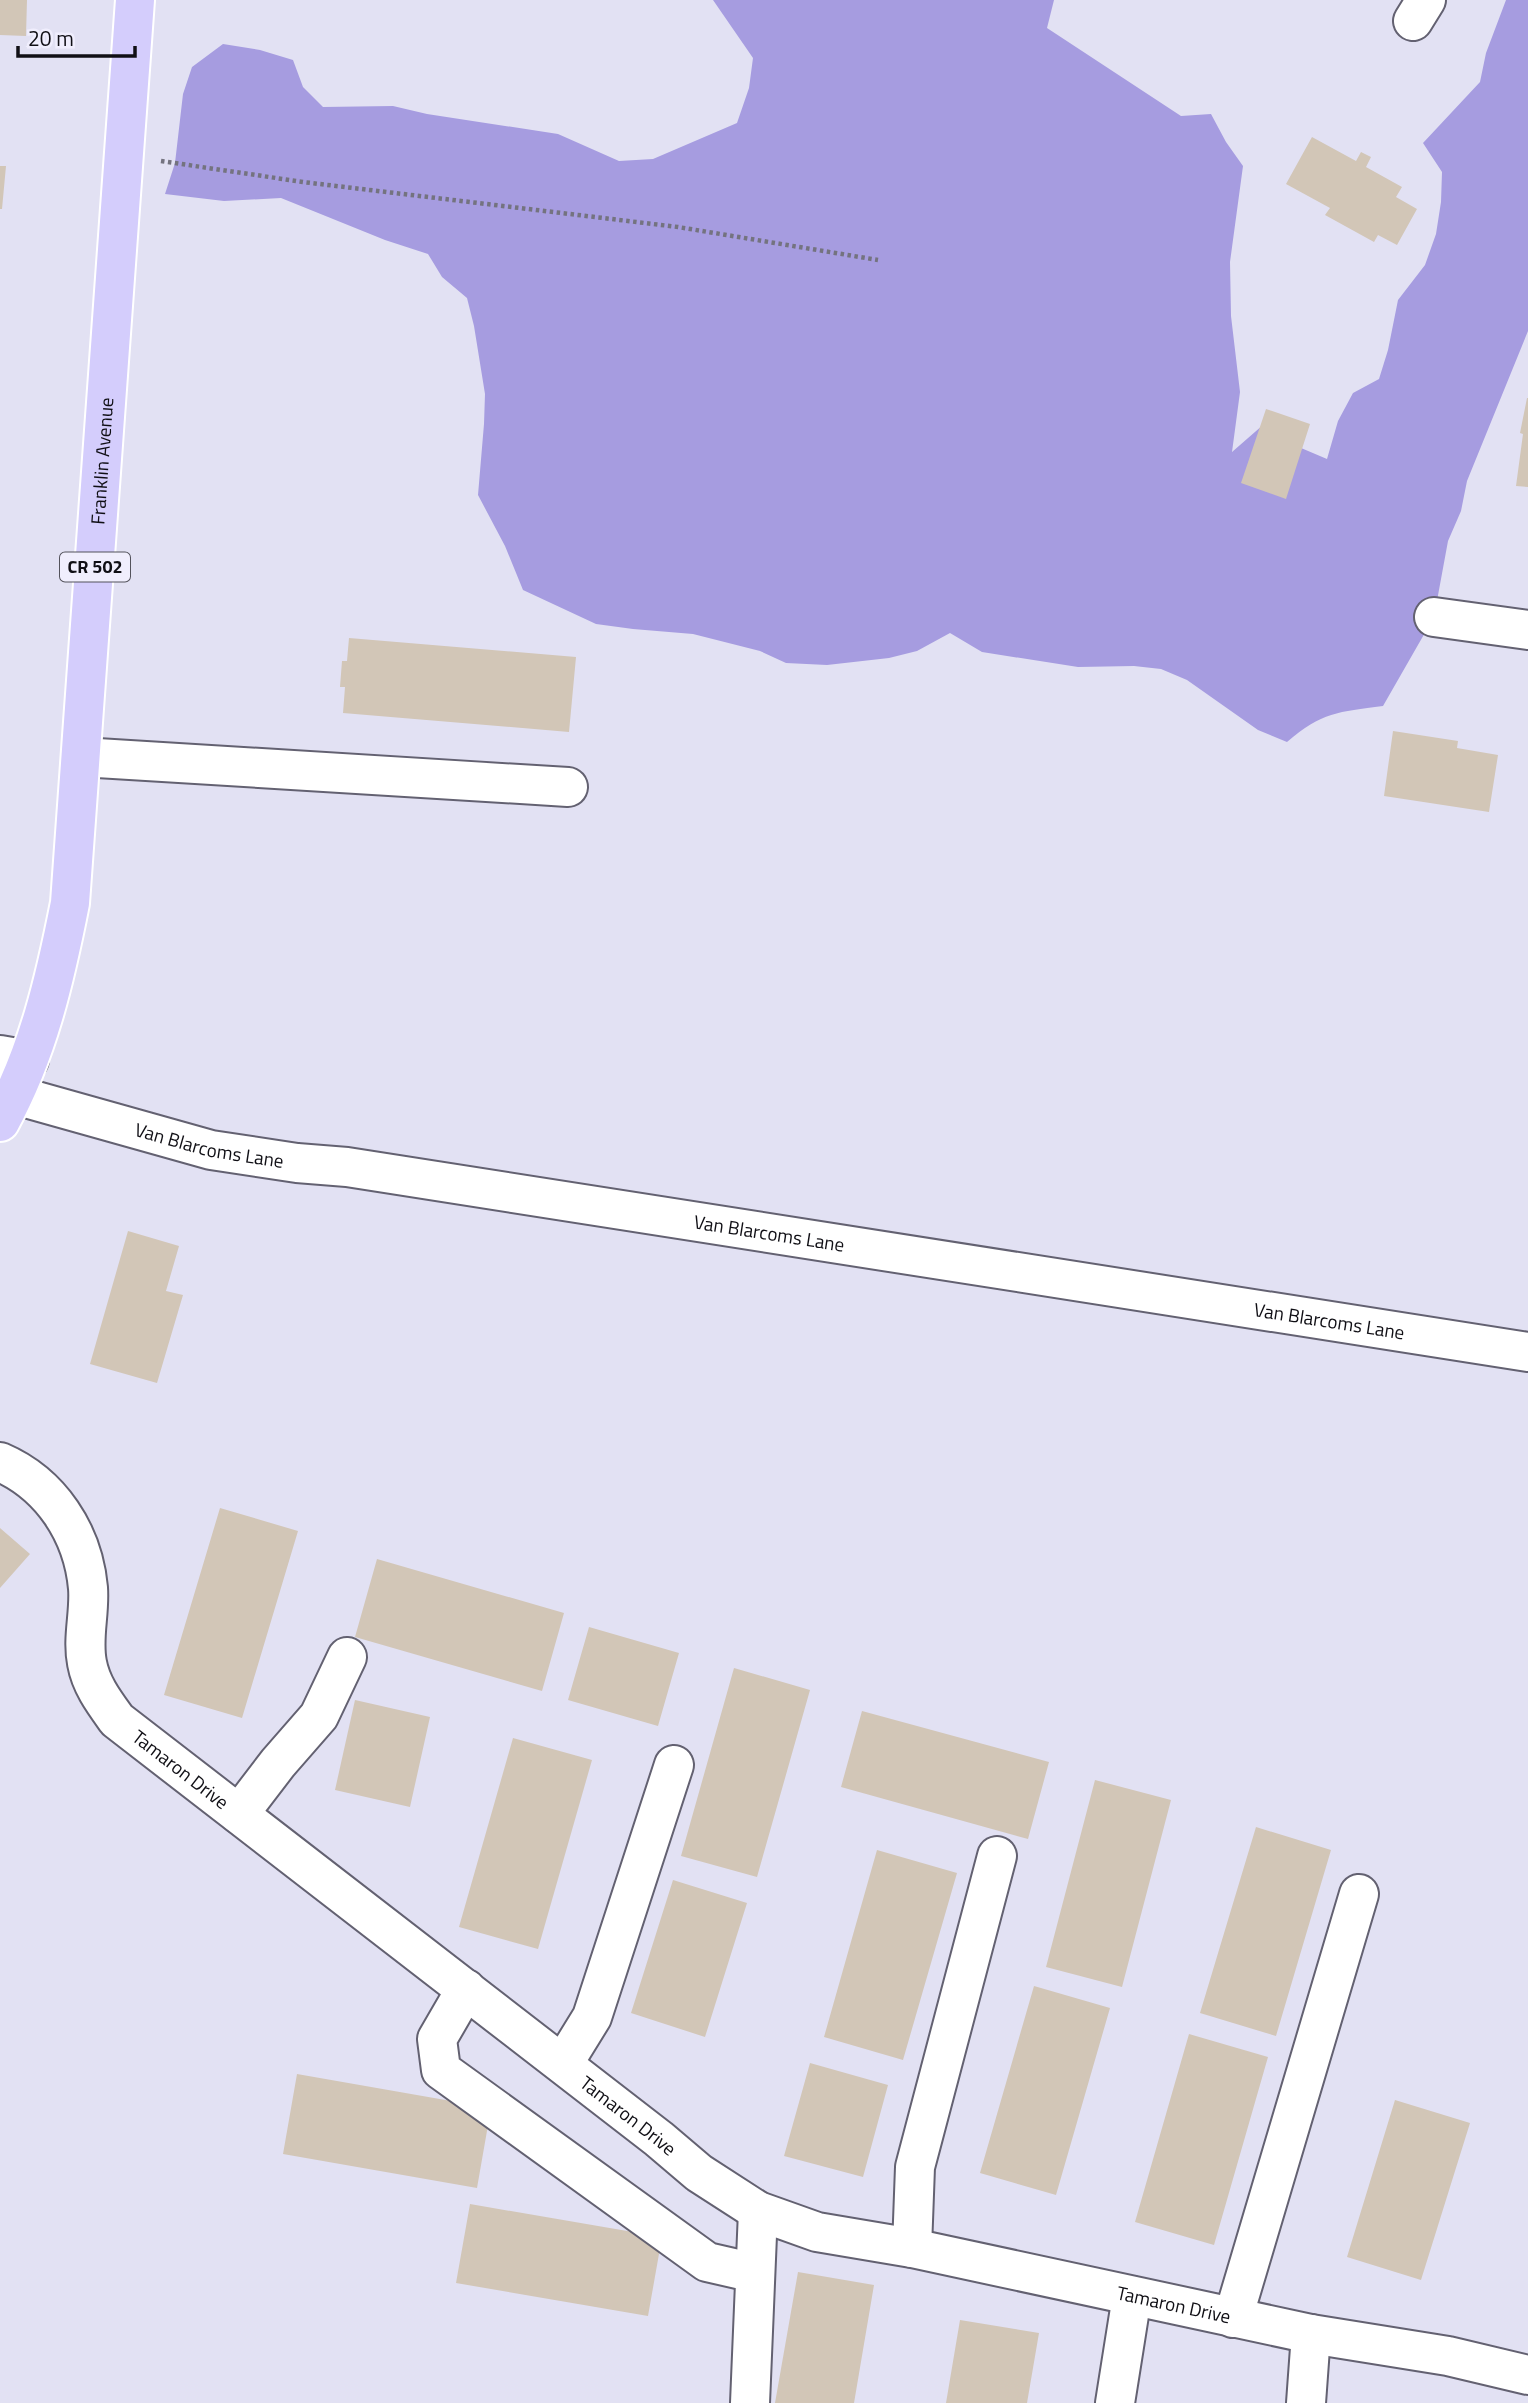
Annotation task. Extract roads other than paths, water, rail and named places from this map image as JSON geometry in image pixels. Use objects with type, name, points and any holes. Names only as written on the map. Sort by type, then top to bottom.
[{"type":"main road","name":"Franklin Avenue","points":[[7,1109],[15,1057],[54,983],[70,903],[135,0]]},
{"type":"street","points":[[1434,617],[1528,630]]},
{"type":"street","points":[[81,757],[568,788]]},
{"type":"street","name":"Van Blarcoms Lane","points":[[7,1109],[211,1150],[361,1169],[1528,1352]]},
{"type":"street","name":"Tamaron Drive","points":[[0,1462],[14,1468],[45,1491],[67,1519],[82,1555],[88,1590],[84,1633],[87,1664],[99,1696],[117,1720],[563,2064],[699,2173],[758,2211],[817,2232],[912,2248],[1233,2318],[1311,2334],[1448,2356],[1528,2375]]},
{"type":"street","points":[[239,1814],[319,1716],[347,1657]]},
{"type":"street","points":[[563,2064],[592,2017],[674,1765]]},
{"type":"street","points":[[912,2248],[915,2167],[997,1856]]},
{"type":"street","points":[[1233,2318],[1359,1894]]},
{"type":"street","points":[[466,1989],[437,2039],[441,2070],[707,2262],[755,2273]]},
{"type":"street","points":[[750,2403],[758,2211]]},
{"type":"street","points":[[1115,2403],[1132,2296]]},
{"type":"street","points":[[1306,2403],[1311,2334]]}]
